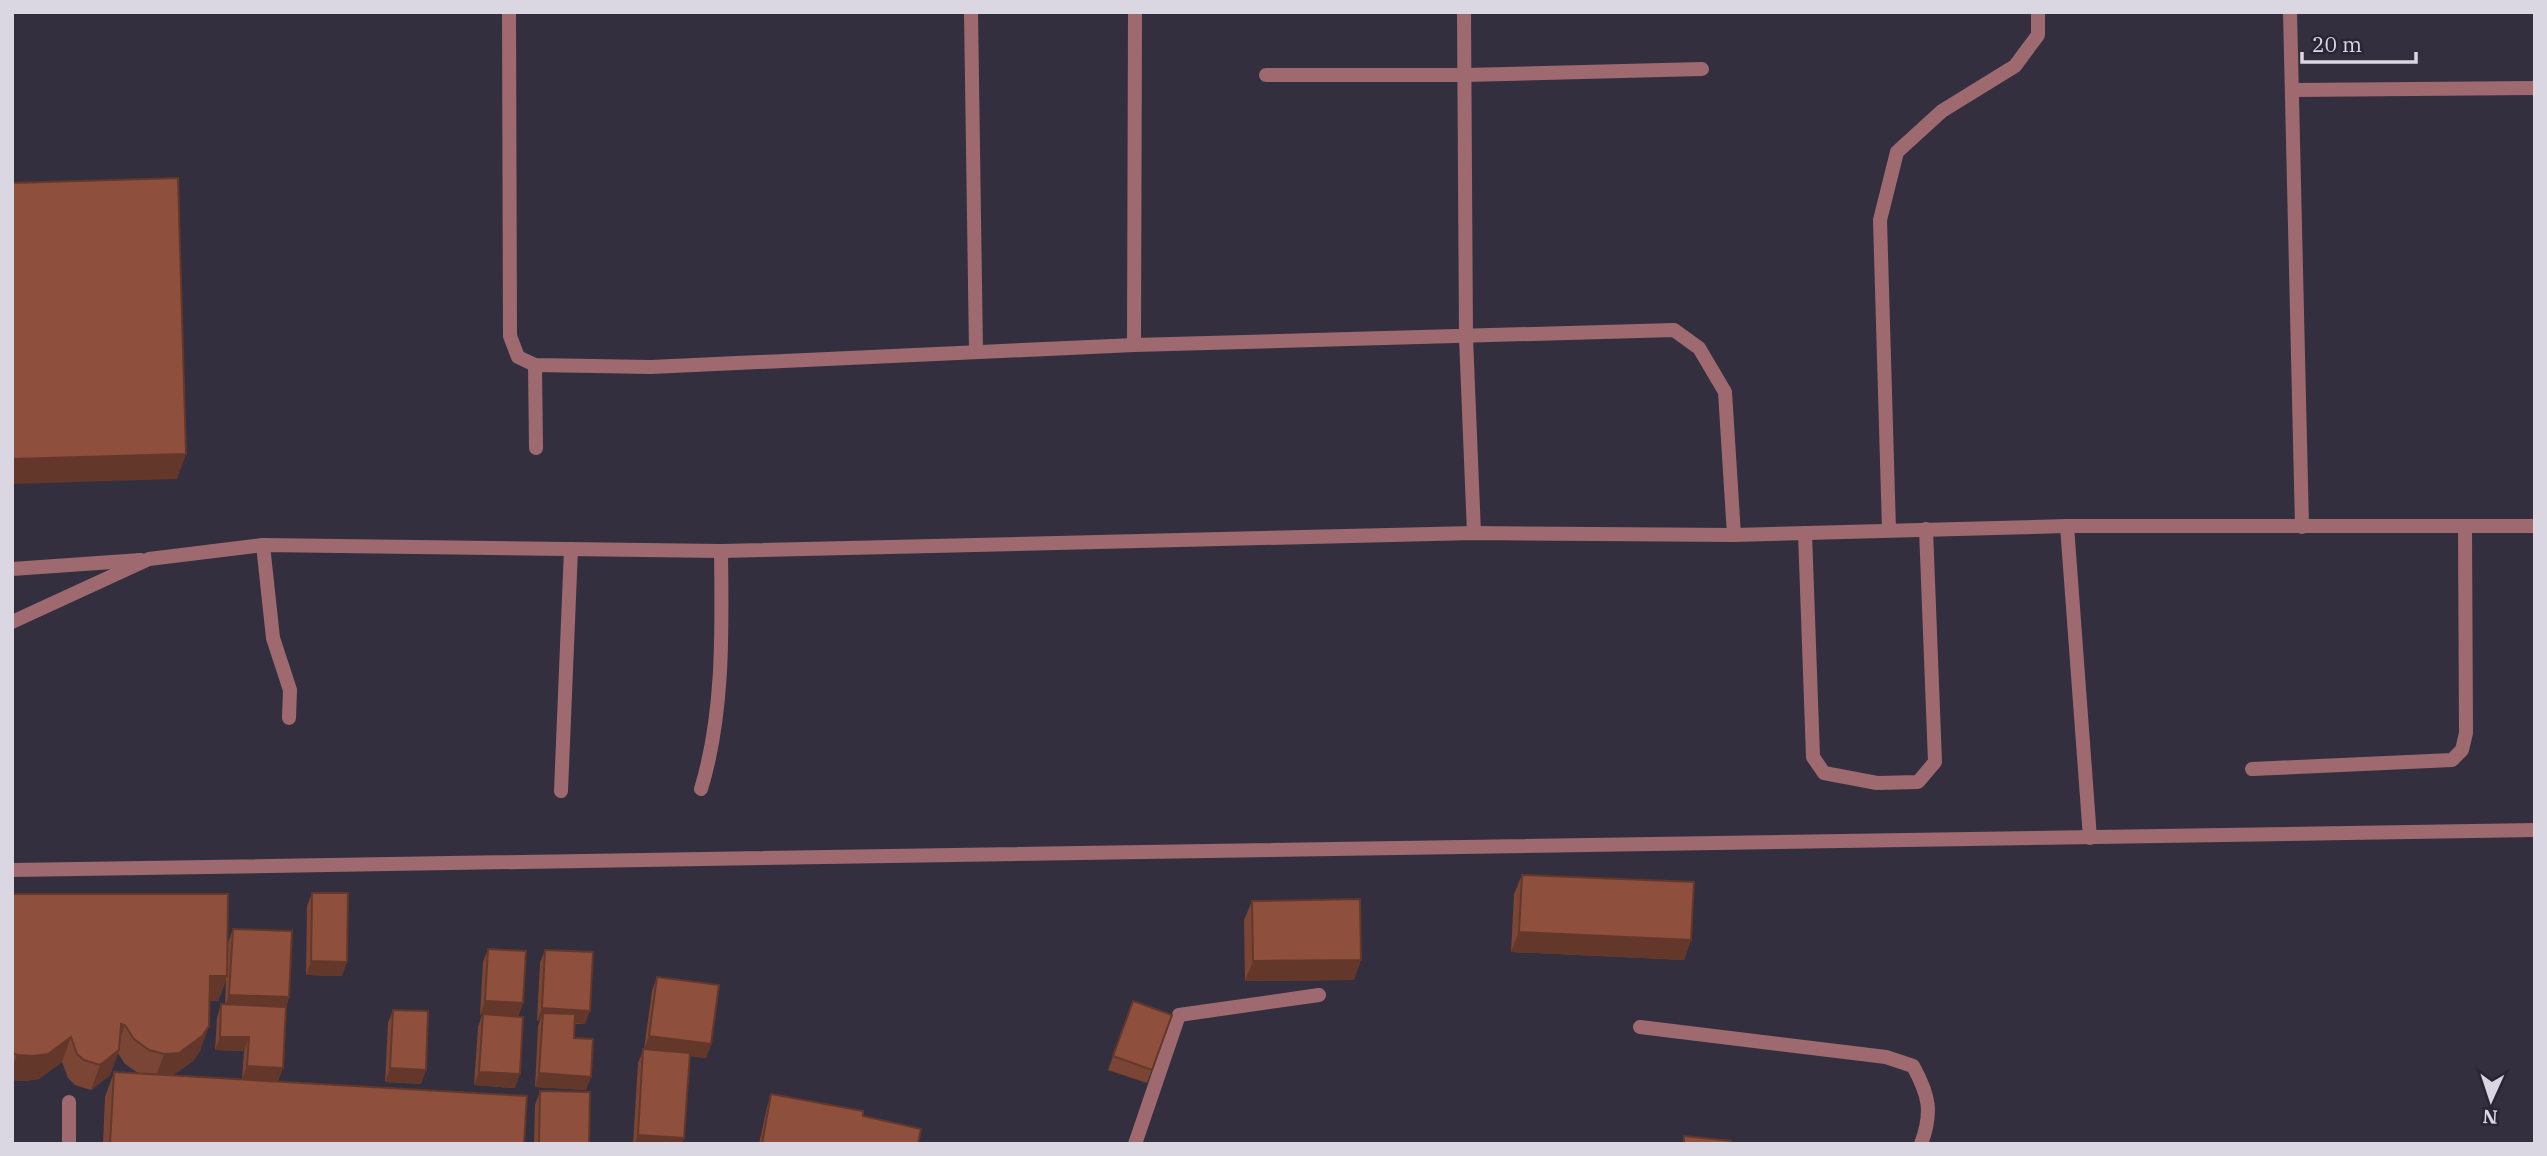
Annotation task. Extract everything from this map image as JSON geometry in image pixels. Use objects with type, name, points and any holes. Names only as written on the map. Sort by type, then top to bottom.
[{"type":"lane","points":[[509,12],[510,336],[518,357],[535,365],[651,367],[1134,345],[1466,338],[1674,330],[1693,342],[1725,392],[1734,536]]},
{"type":"lane","points":[[971,12],[976,352]]},
{"type":"lane","points":[[1134,345],[1135,12]]},
{"type":"lane","points":[[1464,12],[1466,338],[1474,533]]},
{"type":"lane","points":[[1889,530],[1880,220],[1897,152],[1942,111],[2015,66],[2038,34],[2038,12]]},
{"type":"lane","points":[[2290,12],[2302,527]]},
{"type":"lane","points":[[1266,75],[1465,75],[1702,69]]},
{"type":"lane","points":[[2292,90],[2535,88]]},
{"type":"lane","points":[[535,365],[536,448]]},
{"type":"lane","points":[[2067,526],[2090,838]]},
{"type":"lane","points":[[12,569],[149,559],[263,545],[721,551],[1474,533],[1734,536],[2067,526],[2535,526]]},
{"type":"lane","points":[[2252,769],[2452,760],[2462,750],[2466,733],[2465,528]]},
{"type":"lane","points":[[1805,533],[1813,757],[1824,773],[1877,783],[1918,782],[1935,762],[1926,529]]},
{"type":"lane","points":[[263,545],[273,638],[290,690],[289,718]]},
{"type":"lane","points":[[561,791],[571,550]]},
{"type":"lane","points":[[701,789],[710,762],[722,634],[721,551]]},
{"type":"lane","points":[[12,622],[149,559]]},
{"type":"lane","points":[[12,870],[2535,830]]},
{"type":"lane","points":[[1135,1144],[1179,1015],[1318,995]]},
{"type":"lane","points":[[1640,1027],[1886,1056],[1913,1066],[1928,1093],[1927,1127],[1921,1144]]},
{"type":"lane","points":[[69,1102],[69,1144]]},
{"type":"building","points":[[178,178],[186,454],[12,459],[12,183]]},
{"type":"building","points":[[1522,875],[1694,882],[1691,940],[1519,932]]},
{"type":"building","points":[[312,893],[348,893],[347,962],[311,961]]},
{"type":"building","points":[[12,894],[228,894],[227,976],[210,976],[209,1026],[202,1036],[179,1053],[164,1054],[149,1050],[134,1039],[125,1025],[121,1024],[119,1050],[100,1065],[84,1060],[77,1054],[71,1037],[48,1054],[33,1056],[12,1053]]},
{"type":"building","points":[[1360,899],[1361,960],[1253,961],[1252,901]]},
{"type":"building","points":[[233,929],[292,931],[289,997],[229,995]]},
{"type":"building","points":[[488,949],[526,951],[523,1003],[485,1001]]},
{"type":"building","points":[[545,950],[593,952],[590,1011],[542,1008]]},
{"type":"building","points":[[657,977],[719,985],[711,1044],[649,1036]]},
{"type":"building","points":[[1133,1001],[1172,1015],[1152,1070],[1113,1056]]},
{"type":"building","points":[[221,1004],[286,1007],[283,1068],[247,1066],[249,1037],[220,1037]]},
{"type":"building","points":[[393,1010],[428,1011],[426,1070],[390,1068]]},
{"type":"building","points":[[543,1013],[575,1014],[574,1038],[593,1039],[591,1077],[539,1073]]},
{"type":"building","points":[[483,1014],[523,1017],[520,1074],[479,1072]]},
{"type":"building","points":[[643,1049],[690,1053],[684,1138],[638,1135]]},
{"type":"building","points":[[114,1072],[527,1096],[524,1144],[110,1144]]},
{"type":"building","points":[[540,1091],[590,1092],[589,1144],[539,1144]]},
{"type":"building","points":[[771,1094],[863,1111],[863,1116],[921,1129],[918,1144],[762,1144]]},
{"type":"building","points":[[1684,1136],[1731,1141],[1731,1144],[1684,1144]]}]
